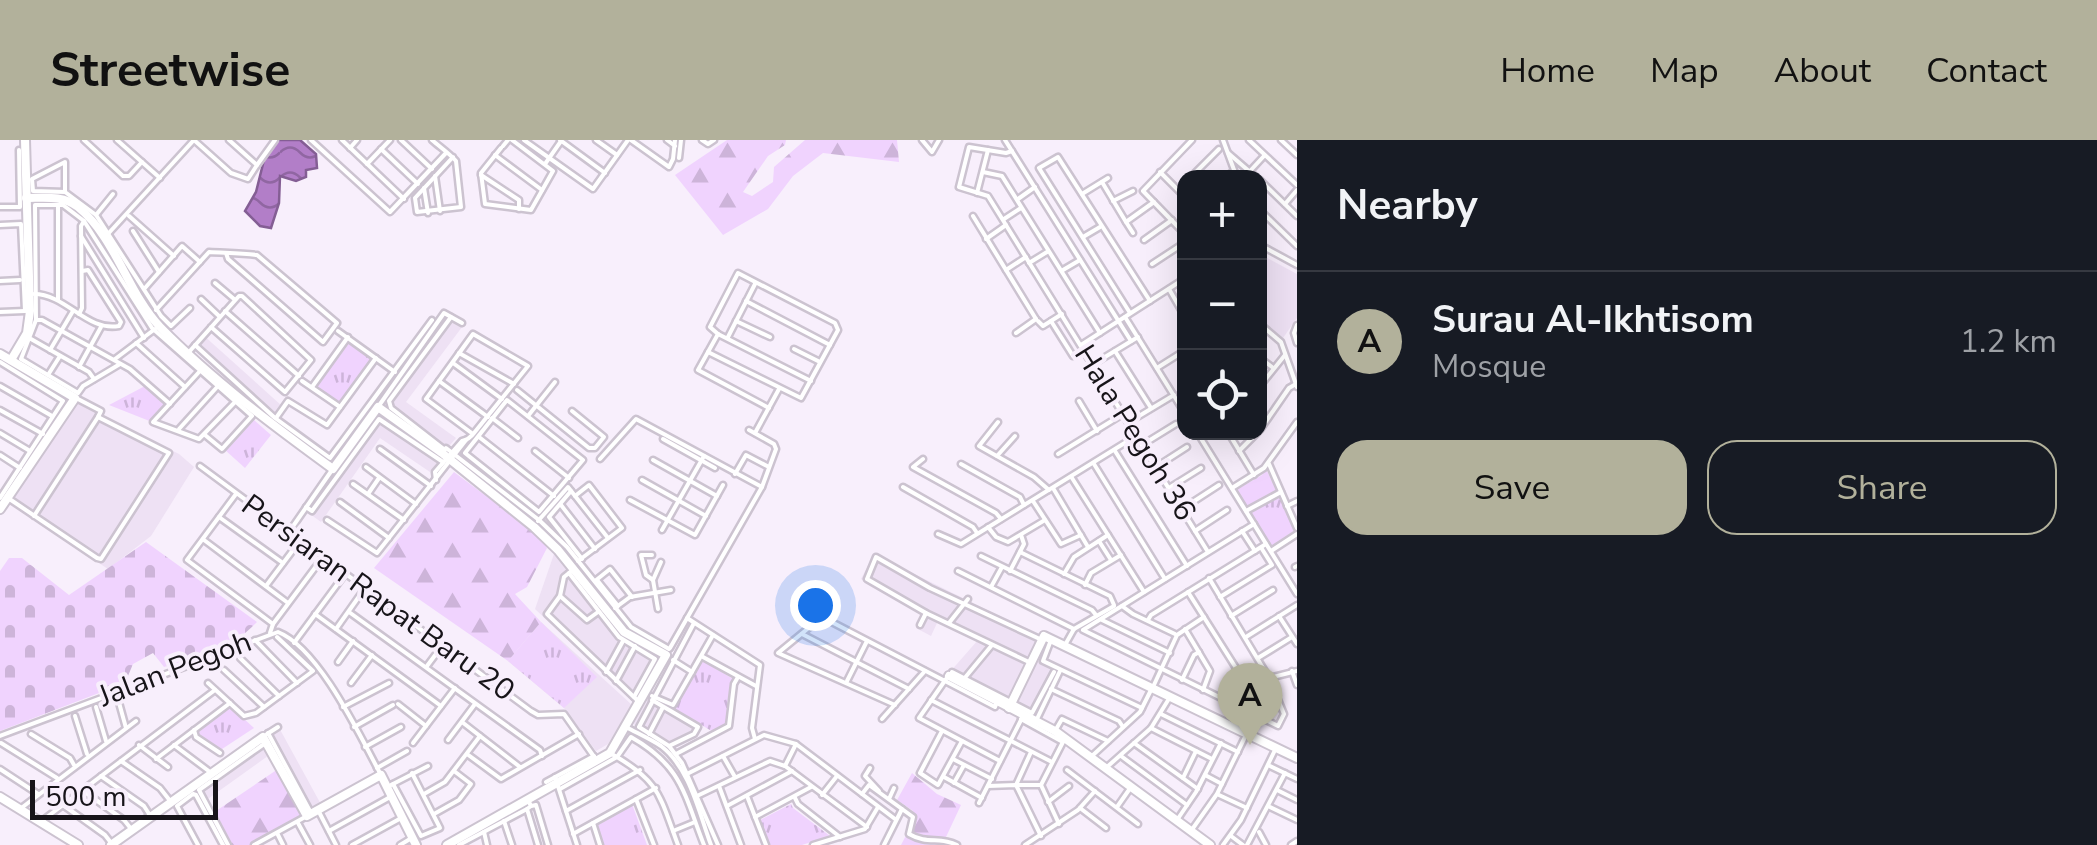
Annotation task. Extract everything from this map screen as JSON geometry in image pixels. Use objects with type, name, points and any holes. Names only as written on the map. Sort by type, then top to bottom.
[{"type":"street","points":[[25,140],[32,249]]},
{"type":"street","points":[[84,140],[124,176],[130,176],[142,162]]},
{"type":"street","points":[[117,140],[160,178]]},
{"type":"street","points":[[106,236],[194,140],[231,173],[246,180],[274,140]]},
{"type":"street","points":[[229,140],[257,165]]},
{"type":"street","points":[[264,140],[270,146]]},
{"type":"street","points":[[312,140],[388,211],[453,158]]},
{"type":"street","points":[[342,140],[404,198]]},
{"type":"street","points":[[350,148],[357,140]]},
{"type":"street","points":[[368,164],[390,140]]},
{"type":"street","points":[[401,140],[432,169]]},
{"type":"street","points":[[432,140],[453,158],[457,166],[461,207],[417,212],[414,201],[421,186],[446,154]]},
{"type":"street","points":[[510,140],[553,172],[532,208],[486,205],[481,174],[510,140]]},
{"type":"street","points":[[524,140],[594,189],[630,140],[669,167],[678,143]]},
{"type":"street","points":[[545,164],[560,140],[605,173]]},
{"type":"street","points":[[666,140],[678,143]]},
{"type":"street","points":[[702,140],[708,144],[714,140]]},
{"type":"street","points":[[922,140],[932,152],[939,140]]},
{"type":"street","points":[[1005,140],[1131,342]]},
{"type":"street","points":[[1223,140],[1234,170]]},
{"type":"street","points":[[1250,140],[1297,188],[1284,204]]},
{"type":"street","points":[[1255,145],[1260,140]]},
{"type":"street","points":[[1281,140],[1297,155]]},
{"type":"street","points":[[600,141],[617,156]]},
{"type":"street","points":[[1177,225],[1144,192],[1190,141]]},
{"type":"street","points":[[678,143],[679,158]]},
{"type":"street","points":[[988,150],[978,193],[959,188],[968,148],[1012,151]]},
{"type":"street","points":[[382,149],[421,186],[428,212]]},
{"type":"street","points":[[1198,170],[1219,149]]},
{"type":"street","points":[[0,207],[20,206],[19,150]]},
{"type":"street","points":[[1228,154],[1249,170]]},
{"type":"street","points":[[495,155],[542,190]]},
{"type":"street","points":[[1251,170],[1265,156]]},
{"type":"street","points":[[1150,301],[1058,157],[1039,168],[1177,399]]},
{"type":"street","points":[[50,199],[33,191],[32,179],[65,162],[65,192],[106,236],[140,291],[157,328],[192,348],[333,469]]},
{"type":"street","points":[[982,172],[1002,176],[1100,333]]},
{"type":"street","points":[[1160,172],[1177,189]]},
{"type":"street","points":[[481,174],[518,200],[519,209]]},
{"type":"street","points":[[435,176],[440,211]]},
{"type":"street","points":[[1082,194],[1108,178]]},
{"type":"street","points":[[1102,182],[1133,233]]},
{"type":"street","points":[[1016,200],[1035,187]]},
{"type":"street","points":[[1267,188],[1297,216]]},
{"type":"street","points":[[1113,201],[1133,191]]},
{"type":"street","points":[[34,516],[101,411],[20,359],[32,338],[36,320],[34,206],[65,192]]},
{"type":"street","name":"Hala Pegoh 36","points":[[978,193],[988,196],[1208,552]]},
{"type":"street","points":[[50,350],[82,308],[81,236],[89,217],[113,194]]},
{"type":"street","points":[[26,198],[68,200],[89,217],[157,328],[200,371],[237,399],[332,458],[397,374],[410,368],[451,317]]},
{"type":"street","points":[[50,199],[58,302]]},
{"type":"street","points":[[1126,222],[1154,202]]},
{"type":"street","points":[[986,239],[1021,208]]},
{"type":"street","points":[[128,215],[174,256]]},
{"type":"street","points":[[973,216],[1036,319],[1016,333]]},
{"type":"street","points":[[1267,217],[1297,246],[1286,259]]},
{"type":"street","points":[[1144,240],[1172,220]]},
{"type":"street","points":[[0,225],[21,224],[27,333],[11,360]]},
{"type":"street","points":[[1082,237],[1102,226]]},
{"type":"street","points":[[133,231],[160,272]]},
{"type":"street","points":[[81,236],[144,338]]},
{"type":"street","points":[[140,291],[182,246],[200,262]]},
{"type":"street","points":[[1152,264],[1177,248]]},
{"type":"street","points":[[1267,249],[1297,265]]},
{"type":"street","points":[[1006,270],[1048,251]]},
{"type":"street","points":[[156,310],[209,252],[262,256],[337,328],[397,374]]},
{"type":"street","points":[[226,253],[228,259],[321,342],[337,328]]},
{"type":"street","points":[[1061,271],[1080,260]]},
{"type":"street","points":[[33,294],[45,294],[102,327],[120,326],[88,270],[82,271]]},
{"type":"street","points":[[708,352],[802,398],[811,381],[820,362],[838,330],[835,323],[738,274],[710,326],[718,334],[811,381]]},
{"type":"street","points":[[0,281],[22,280]]},
{"type":"street","points":[[211,327],[284,391],[288,392],[301,378],[311,358],[215,283]]},
{"type":"street","points":[[1081,344],[1177,283]]},
{"type":"street","points":[[727,338],[756,284]]},
{"type":"street","points":[[1169,288],[1177,302]]},
{"type":"street","points":[[140,291],[174,326],[190,308]]},
{"type":"street","points":[[27,311],[33,294]]},
{"type":"street","points":[[192,348],[237,298]]},
{"type":"street","points":[[201,299],[220,316]]},
{"type":"street","points":[[1015,306],[1025,300]]},
{"type":"street","points":[[746,302],[830,345]]},
{"type":"street","points":[[0,312],[27,311]]},
{"type":"street","points":[[226,311],[340,408]]},
{"type":"street","points":[[412,432],[390,408],[389,400],[444,313],[462,323]]},
{"type":"street","name":"Hala Pegoh 36","points":[[1036,319],[1043,326],[1062,314]]},
{"type":"street","points":[[36,320],[117,362],[170,404]]},
{"type":"street","points":[[288,532],[378,408],[432,320]]},
{"type":"street","points":[[736,320],[770,337]]},
{"type":"street","points":[[1052,322],[1073,356]]},
{"type":"street","points":[[79,366],[102,327]]},
{"type":"street","points":[[4,498],[76,395],[157,328]]},
{"type":"street","points":[[1296,328],[1297,343]]},
{"type":"street","points":[[1267,329],[1279,338],[1296,385],[1289,388],[1267,420]]},
{"type":"street","points":[[554,496],[475,434],[426,400],[473,334],[528,365],[516,387],[475,434],[466,455],[537,520],[576,566],[625,636],[669,655]]},
{"type":"street","points":[[718,334],[698,370],[768,408]]},
{"type":"street","points":[[312,388],[348,337]]},
{"type":"street","points":[[1093,364],[1138,337]]},
{"type":"street","points":[[32,338],[94,379]]},
{"type":"street","points":[[426,339],[432,343]]},
{"type":"street","points":[[136,343],[185,388]]},
{"type":"street","points":[[192,348],[252,416],[222,449],[205,434]]},
{"type":"street","points":[[794,349],[820,362]]},
{"type":"street","points":[[1115,351],[1151,408]]},
{"type":"street","points":[[459,353],[516,387],[589,448],[595,448],[604,436],[572,411]]},
{"type":"street","points":[[0,354],[76,395]]},
{"type":"street","points":[[1157,368],[1177,355]]},
{"type":"street","points":[[1267,376],[1286,355]]},
{"type":"street","points":[[48,375],[60,356]]},
{"type":"street","points":[[274,420],[288,401],[324,426],[376,358]]},
{"type":"street","points":[[0,362],[63,399],[8,486],[0,509]]},
{"type":"street","points":[[452,362],[583,460],[537,520]]},
{"type":"street","points":[[1267,363],[1273,367]]},
{"type":"street","points":[[200,371],[153,422],[199,439],[237,399]]},
{"type":"street","points":[[438,381],[518,438]]},
{"type":"street","points":[[528,416],[555,382]]},
{"type":"street","points":[[0,386],[54,417]]},
{"type":"street","points":[[179,430],[218,386]]},
{"type":"street","points":[[756,434],[778,389]]},
{"type":"street","points":[[1129,422],[1174,394]]},
{"type":"street","points":[[1079,402],[1097,431]]},
{"type":"street","points":[[378,408],[537,520]]},
{"type":"street","points":[[0,410],[43,434]]},
{"type":"street","points":[[1058,454],[1123,414]]},
{"type":"street","points":[[4,498],[100,558],[169,455],[168,451],[98,418]]},
{"type":"street","points":[[306,507],[312,511],[371,426],[381,419],[412,432]]},
{"type":"street","points":[[600,460],[636,419],[715,468]]},
{"type":"street","points":[[998,422],[979,444],[1051,489],[1088,547]]},
{"type":"street","points":[[1232,488],[1268,463],[1297,422]]},
{"type":"street","points":[[1142,445],[1176,424]]},
{"type":"street","points":[[704,845],[695,822],[687,774],[669,746],[638,724],[687,618],[762,486],[776,448],[749,430]]},
{"type":"street","points":[[0,433],[31,452]]},
{"type":"street","points":[[327,520],[375,554],[436,480],[448,455],[475,434]]},
{"type":"street","points":[[997,456],[1015,436]]},
{"type":"street","points":[[938,534],[960,545],[1136,436]]},
{"type":"street","points":[[663,440],[762,486]]},
{"type":"street","points":[[1202,440],[1254,524],[1272,565],[1220,597]]},
{"type":"street","points":[[1233,440],[1254,475]]},
{"type":"street","points":[[1239,451],[1250,440]]},
{"type":"street","points":[[1156,467],[1187,446]]},
{"type":"street","points":[[380,449],[431,486]]},
{"type":"street","points":[[1115,450],[1186,566]]},
{"type":"street","points":[[535,452],[568,478]]},
{"type":"street","points":[[0,455],[20,468]]},
{"type":"street","points":[[736,474],[746,455],[768,466]]},
{"type":"street","points":[[662,530],[702,458]]},
{"type":"street","points":[[923,458],[913,467],[996,513],[1001,520]]},
{"type":"street","points":[[653,460],[717,496]]},
{"type":"street","points":[[1094,463],[1166,579]]},
{"type":"street","points":[[1268,463],[1297,531],[1271,551]]},
{"type":"street","points":[[961,464],[1020,498],[1024,506]]},
{"type":"street","name":"Persiaran Rapat Baru 20","points":[[200,466],[538,715],[564,714],[579,734]]},
{"type":"street","points":[[366,468],[416,504]]},
{"type":"street","points":[[1168,488],[1201,468]]},
{"type":"street","points":[[1072,476],[1144,592]]},
{"type":"street","points":[[368,494],[380,477]]},
{"type":"street","points":[[0,480],[8,486]]},
{"type":"street","points":[[642,480],[706,516]]},
{"type":"street","points":[[354,484],[404,520]]},
{"type":"street","points":[[614,755],[654,658],[599,611],[576,566],[549,517],[560,504],[588,485],[622,527],[595,549],[576,566],[564,578],[560,596],[547,611],[548,616],[636,700]]},
{"type":"street","points":[[630,500],[695,535],[723,485]]},
{"type":"street","points":[[1182,510],[1219,485]]},
{"type":"street","points":[[537,520],[568,487],[608,538]]},
{"type":"street","points":[[903,487],[977,533]]},
{"type":"street","points":[[1246,511],[1281,492]]},
{"type":"street","points":[[236,494],[187,560],[273,624]]},
{"type":"street","points":[[1032,500],[1061,544],[1082,535]]},
{"type":"street","points":[[1287,506],[1297,501]]},
{"type":"street","points":[[340,502],[389,538]]},
{"type":"street","points":[[560,504],[595,549]]},
{"type":"street","points":[[1196,530],[1228,510]]},
{"type":"street","points":[[219,516],[283,563]]},
{"type":"street","points":[[988,527],[1005,542],[1045,520]]},
{"type":"street","points":[[1064,646],[1074,628],[1144,592],[1254,524]]},
{"type":"street","points":[[1242,531],[1254,551]]},
{"type":"street","points":[[1064,574],[1072,559],[1108,535]]},
{"type":"street","points":[[1010,571],[1024,544],[1021,536]]},
{"type":"street","points":[[202,539],[288,603]]},
{"type":"street","points":[[266,586],[300,540]]},
{"type":"street","points":[[1098,541],[1111,560]]},
{"type":"street","points":[[1148,620],[1264,545]]},
{"type":"street","points":[[1264,545],[1297,594]]},
{"type":"street","points":[[1020,552],[1110,596],[1118,606],[1177,635]]},
{"type":"street","points":[[652,555],[641,555],[646,575],[653,580]]},
{"type":"street","points":[[1085,584],[1091,573],[1121,555]]},
{"type":"street","points":[[980,556],[1170,652]]},
{"type":"street","points":[[270,634],[273,624],[323,557]]},
{"type":"street","points":[[1031,663],[926,613],[866,578],[876,557],[1297,758]]},
{"type":"street","points":[[658,609],[653,580],[661,562]]},
{"type":"street","points":[[576,566],[596,581],[631,627],[692,672]]},
{"type":"street","points":[[991,587],[1002,567]]},
{"type":"street","points":[[596,581],[610,570],[632,596]]},
{"type":"street","points":[[958,572],[1074,628]]},
{"type":"street","points":[[294,643],[346,573]]},
{"type":"street","points":[[1099,617],[1083,632],[1278,726],[1284,714],[1269,678],[1209,578]]},
{"type":"street","points":[[336,629],[366,588]]},
{"type":"street","points":[[617,607],[632,596],[671,590]]},
{"type":"street","points":[[1231,616],[1272,590]]},
{"type":"street","points":[[1188,592],[1236,668],[1223,700]]},
{"type":"street","points":[[560,596],[587,620],[599,611]]},
{"type":"street","points":[[949,624],[966,602]]},
{"type":"street","points":[[1244,638],[1297,605]]},
{"type":"street","points":[[350,612],[540,750],[542,756]]},
{"type":"street","points":[[920,625],[926,613]]},
{"type":"street","points":[[316,614],[441,706]]},
{"type":"street","points":[[1279,616],[1297,644]]},
{"type":"street","points":[[895,705],[778,655],[822,617],[925,670],[963,681],[1011,705],[1091,757],[1210,845]]},
{"type":"street","points":[[1091,757],[1142,708],[1177,635],[1204,617]]},
{"type":"street","points":[[687,618],[759,662],[752,728],[755,739]]},
{"type":"street","points":[[669,655],[694,623]]},
{"type":"street","points":[[1185,629],[1211,673],[1203,690]]},
{"type":"street","name":"Jalan Pegoh","points":[[0,736],[270,634],[282,634],[324,674],[390,785],[417,842]]},
{"type":"street","points":[[802,634],[909,689]]},
{"type":"street","points":[[636,700],[650,695],[672,706],[713,635]]},
{"type":"street","points":[[606,672],[625,636]]},
{"type":"street","points":[[208,684],[247,718],[264,707],[313,672],[277,637]]},
{"type":"street","points":[[1257,659],[1292,637]]},
{"type":"street","points":[[1011,705],[1045,639]]},
{"type":"street","points":[[1045,639],[1042,660],[1142,708]]},
{"type":"street","points":[[255,640],[297,683]]},
{"type":"street","points":[[847,682],[868,641]]},
{"type":"street","points":[[338,662],[353,642]]},
{"type":"street","points":[[427,666],[443,645]]},
{"type":"street","points":[[963,681],[992,645]]},
{"type":"street","points":[[616,681],[636,646]]},
{"type":"street","points":[[1182,680],[1199,652]]},
{"type":"street","points":[[351,683],[372,656]]},
{"type":"street","points":[[702,656],[756,686]]},
{"type":"street","points":[[240,658],[279,696]]},
{"type":"street","points":[[1028,717],[1060,669]]},
{"type":"street","points":[[224,670],[264,707]]},
{"type":"street","points":[[882,719],[925,670]]},
{"type":"street","points":[[1269,678],[1294,671],[1297,685]]},
{"type":"street","points":[[944,777],[981,800],[1010,741],[1051,689],[1054,675]]},
{"type":"street","points":[[949,676],[996,704],[1011,705]]},
{"type":"street","points":[[949,676],[918,717],[1000,761]]},
{"type":"street","points":[[676,754],[729,726],[738,677]]},
{"type":"street","points":[[963,681],[996,704]]},
{"type":"street","points":[[1233,682],[1268,697],[1276,695]]},
{"type":"street","points":[[344,707],[389,683]]},
{"type":"street","points":[[413,743],[455,688]]},
{"type":"street","points":[[1051,689],[1124,727]]},
{"type":"street","points":[[41,822],[214,690]]},
{"type":"street","points":[[650,695],[695,723],[698,730],[669,746]]},
{"type":"street","points":[[1106,768],[1151,728],[1170,697]]},
{"type":"street","points":[[118,699],[126,728]]},
{"type":"street","points":[[931,700],[1052,762]]},
{"type":"street","points":[[156,759],[230,703]]},
{"type":"street","points":[[448,740],[476,703]]},
{"type":"street","points":[[354,727],[396,704],[426,726]]},
{"type":"street","points":[[96,707],[107,742]]},
{"type":"street","points":[[649,734],[664,707]]},
{"type":"street","points":[[1161,714],[1238,752]]},
{"type":"street","points":[[75,716],[87,756]]},
{"type":"street","points":[[1028,717],[1064,740]]},
{"type":"street","points":[[1055,731],[1062,719],[1108,741]]},
{"type":"street","points":[[20,809],[136,721]]},
{"type":"street","points":[[462,722],[520,768]]},
{"type":"street","points":[[626,726],[662,747],[687,774]]},
{"type":"street","points":[[63,805],[105,834],[111,844],[197,790],[278,727]]},
{"type":"street","points":[[365,747],[401,727]]},
{"type":"street","points":[[1151,728],[1212,759]]},
{"type":"street","points":[[194,730],[196,737],[220,753]]},
{"type":"street","points":[[942,730],[920,773],[938,786],[962,741]]},
{"type":"street","points":[[31,734],[70,758],[74,766]]},
{"type":"street","points":[[467,754],[500,779],[579,734],[595,759]]},
{"type":"street","points":[[1191,830],[1217,794],[1246,734]]},
{"type":"street","points":[[687,774],[764,735],[796,744],[896,819]]},
{"type":"street","points":[[424,794],[445,782],[480,736]]},
{"type":"street","points":[[546,782],[558,783],[614,755],[630,737],[656,752],[678,778],[691,795],[714,845]]},
{"type":"street","points":[[266,738],[336,845]]},
{"type":"street","points":[[1059,824],[1041,785],[1064,740]]},
{"type":"street","points":[[1134,743],[1198,789]]},
{"type":"street","points":[[1176,820],[1198,789],[1221,743]]},
{"type":"street","points":[[2,744],[57,778]]},
{"type":"street","points":[[786,766],[796,744]]},
{"type":"street","points":[[139,745],[168,767]]},
{"type":"street","points":[[174,745],[211,774]]},
{"type":"street","points":[[1223,845],[1276,748]]},
{"type":"street","points":[[256,844],[408,751]]},
{"type":"street","points":[[1183,778],[1196,751]]},
{"type":"street","points":[[1016,785],[1031,752]]},
{"type":"street","points":[[449,845],[529,805],[595,759],[614,755],[640,770],[656,788],[678,845]]},
{"type":"street","points":[[723,756],[735,778]]},
{"type":"street","points":[[1120,756],[1187,805]]},
{"type":"street","points":[[953,759],[992,778]]},
{"type":"street","points":[[120,761],[160,788],[198,845]]},
{"type":"street","points":[[691,795],[719,786],[766,761],[786,766],[867,826]]},
{"type":"street","points":[[197,790],[211,774],[230,764]]},
{"type":"street","points":[[954,782],[964,765]]},
{"type":"street","points":[[1268,765],[1297,779]]},
{"type":"street","points":[[412,774],[441,826],[422,836],[390,785],[412,774],[428,766]]},
{"type":"street","points":[[870,768],[865,776],[879,793]]},
{"type":"street","points":[[0,769],[38,794]]},
{"type":"street","points":[[566,811],[640,770]]},
{"type":"street","points":[[1067,770],[1138,824]]},
{"type":"street","points":[[434,814],[460,800],[471,784],[454,771]]},
{"type":"street","points":[[727,806],[792,771]]},
{"type":"street","points":[[1230,836],[1245,845],[1257,830],[1285,773]]},
{"type":"street","points":[[1205,775],[1222,784]]},
{"type":"street","points":[[101,776],[144,806],[151,816]]},
{"type":"street","points":[[822,795],[837,776]]},
{"type":"street","points":[[558,783],[576,845]]},
{"type":"street","points":[[862,794],[868,785],[913,817],[909,834],[915,839],[958,845]]},
{"type":"street","points":[[1016,785],[1041,836]]},
{"type":"street","points":[[988,786],[1041,785]]},
{"type":"street","points":[[719,786],[741,845]]},
{"type":"street","points":[[1048,802],[1068,786]]},
{"type":"street","points":[[756,817],[811,787]]},
{"type":"street","points":[[1117,807],[1131,787]]},
{"type":"street","points":[[574,834],[656,788]]},
{"type":"street","points":[[889,799],[894,788]]},
{"type":"street","points":[[82,790],[132,830]]},
{"type":"street","points":[[197,790],[226,845]]},
{"type":"street","points":[[1277,790],[1297,800]]},
{"type":"street","points":[[1029,844],[1080,808],[1095,791]]},
{"type":"street","points":[[1217,794],[1246,808]]},
{"type":"street","points":[[328,831],[392,796]]},
{"type":"street","points":[[747,796],[766,845]]},
{"type":"street","points":[[795,797],[798,804],[840,837]]},
{"type":"street","points":[[2,798],[78,845]]},
{"type":"street","points":[[636,799],[654,845]]},
{"type":"street","points":[[529,805],[538,845]]},
{"type":"street","points":[[529,805],[536,805],[548,845]]},
{"type":"street","points":[[813,845],[867,826],[878,806]]},
{"type":"street","points":[[1269,806],[1297,820]]},
{"type":"street","points":[[1080,808],[1106,828]]},
{"type":"street","points":[[884,845],[902,810]]},
{"type":"street","points":[[352,845],[403,817]]},
{"type":"street","points":[[459,845],[503,819]]},
{"type":"street","points":[[503,819],[512,845]]},
{"type":"street","points":[[297,822],[310,845]]},
{"type":"street","points":[[674,831],[695,822]]},
{"type":"street","points":[[593,823],[600,845]]},
{"type":"street","points":[[1257,830],[1266,845]]},
{"type":"street","points":[[484,832],[488,845]]},
{"type":"street","points":[[277,833],[283,845]]},
{"type":"street","points":[[1290,845],[1297,841]]},
{"type":"street","points":[[400,845],[417,842]]},
{"type":"shaded area","points":[[1267,258],[1297,274],[1297,318],[1283,338],[1267,325]]},
{"type":"shaded area","points":[[448,314],[465,323],[406,402],[456,438],[444,452],[384,407]]},
{"type":"shaded area","points":[[202,334],[282,406],[274,419],[191,346]]},
{"type":"shaded area","points":[[75,402],[179,454],[194,467],[151,536],[108,569],[9,503]]},
{"type":"shaded area","points":[[380,414],[441,458],[430,472],[380,438],[321,522],[306,511]]},
{"type":"shaded area","points":[[554,554],[622,634],[663,656],[636,704],[535,609]]},
{"type":"shaded area","points":[[874,554],[1046,639],[1037,660],[1057,669],[1036,717],[949,673],[978,640],[938,621],[931,636],[916,628],[922,614],[861,579]]},
{"type":"shaded area","points":[[541,622],[632,705],[608,744],[596,751],[564,708],[508,661]]},
{"type":"shaded area","points":[[649,697],[703,727],[699,734],[670,750],[635,728]]},
{"type":"shaded area","points":[[277,724],[323,808],[307,816],[272,753],[205,801],[196,785]]},
{"type":"green space","points":[[727,140],[786,140],[785,145],[768,156],[743,192],[752,196],[773,182],[774,167],[805,140],[897,140],[899,162],[823,153],[793,176],[768,209],[723,235],[675,175]]},
{"type":"green space","points":[[350,342],[372,361],[338,404],[316,386]]},
{"type":"green space","points":[[145,386],[166,405],[152,422],[109,405]]},
{"type":"green space","points":[[254,420],[271,435],[245,468],[225,450]]},
{"type":"green space","points":[[1266,469],[1295,530],[1271,547],[1236,490]]},
{"type":"green space","points":[[454,472],[537,534],[547,548],[527,587],[515,594],[541,622],[508,661],[374,568]]},
{"type":"green space","points":[[146,542],[257,622],[225,646],[190,660],[164,667],[153,653],[133,664],[125,683],[0,731],[0,571],[9,558],[22,558],[69,595]]},
{"type":"green space","points":[[541,622],[597,677],[564,708],[508,661]]},
{"type":"green space","points":[[703,660],[733,679],[726,724],[713,732],[674,708]]},
{"type":"green space","points":[[230,706],[254,728],[219,751],[197,737],[196,730]]},
{"type":"green space","points":[[278,769],[304,816],[250,845],[232,845],[213,813]]},
{"type":"green space","points":[[912,773],[937,794],[961,805],[946,837],[956,845],[901,845],[914,820],[913,811],[897,800]]},
{"type":"green space","points":[[632,804],[647,845],[602,845],[596,826]]},
{"type":"green space","points":[[791,804],[830,836],[802,845],[767,845],[758,821]]},
{"type":"water","points":[[278,140],[300,140],[316,154],[317,168],[306,170],[306,177],[296,181],[280,176],[279,203],[271,228],[260,226],[245,211],[256,192],[264,160]]},
{"type":"place","name":"Surau Al-Ikhtisom","points":[[1250,745]]}]
